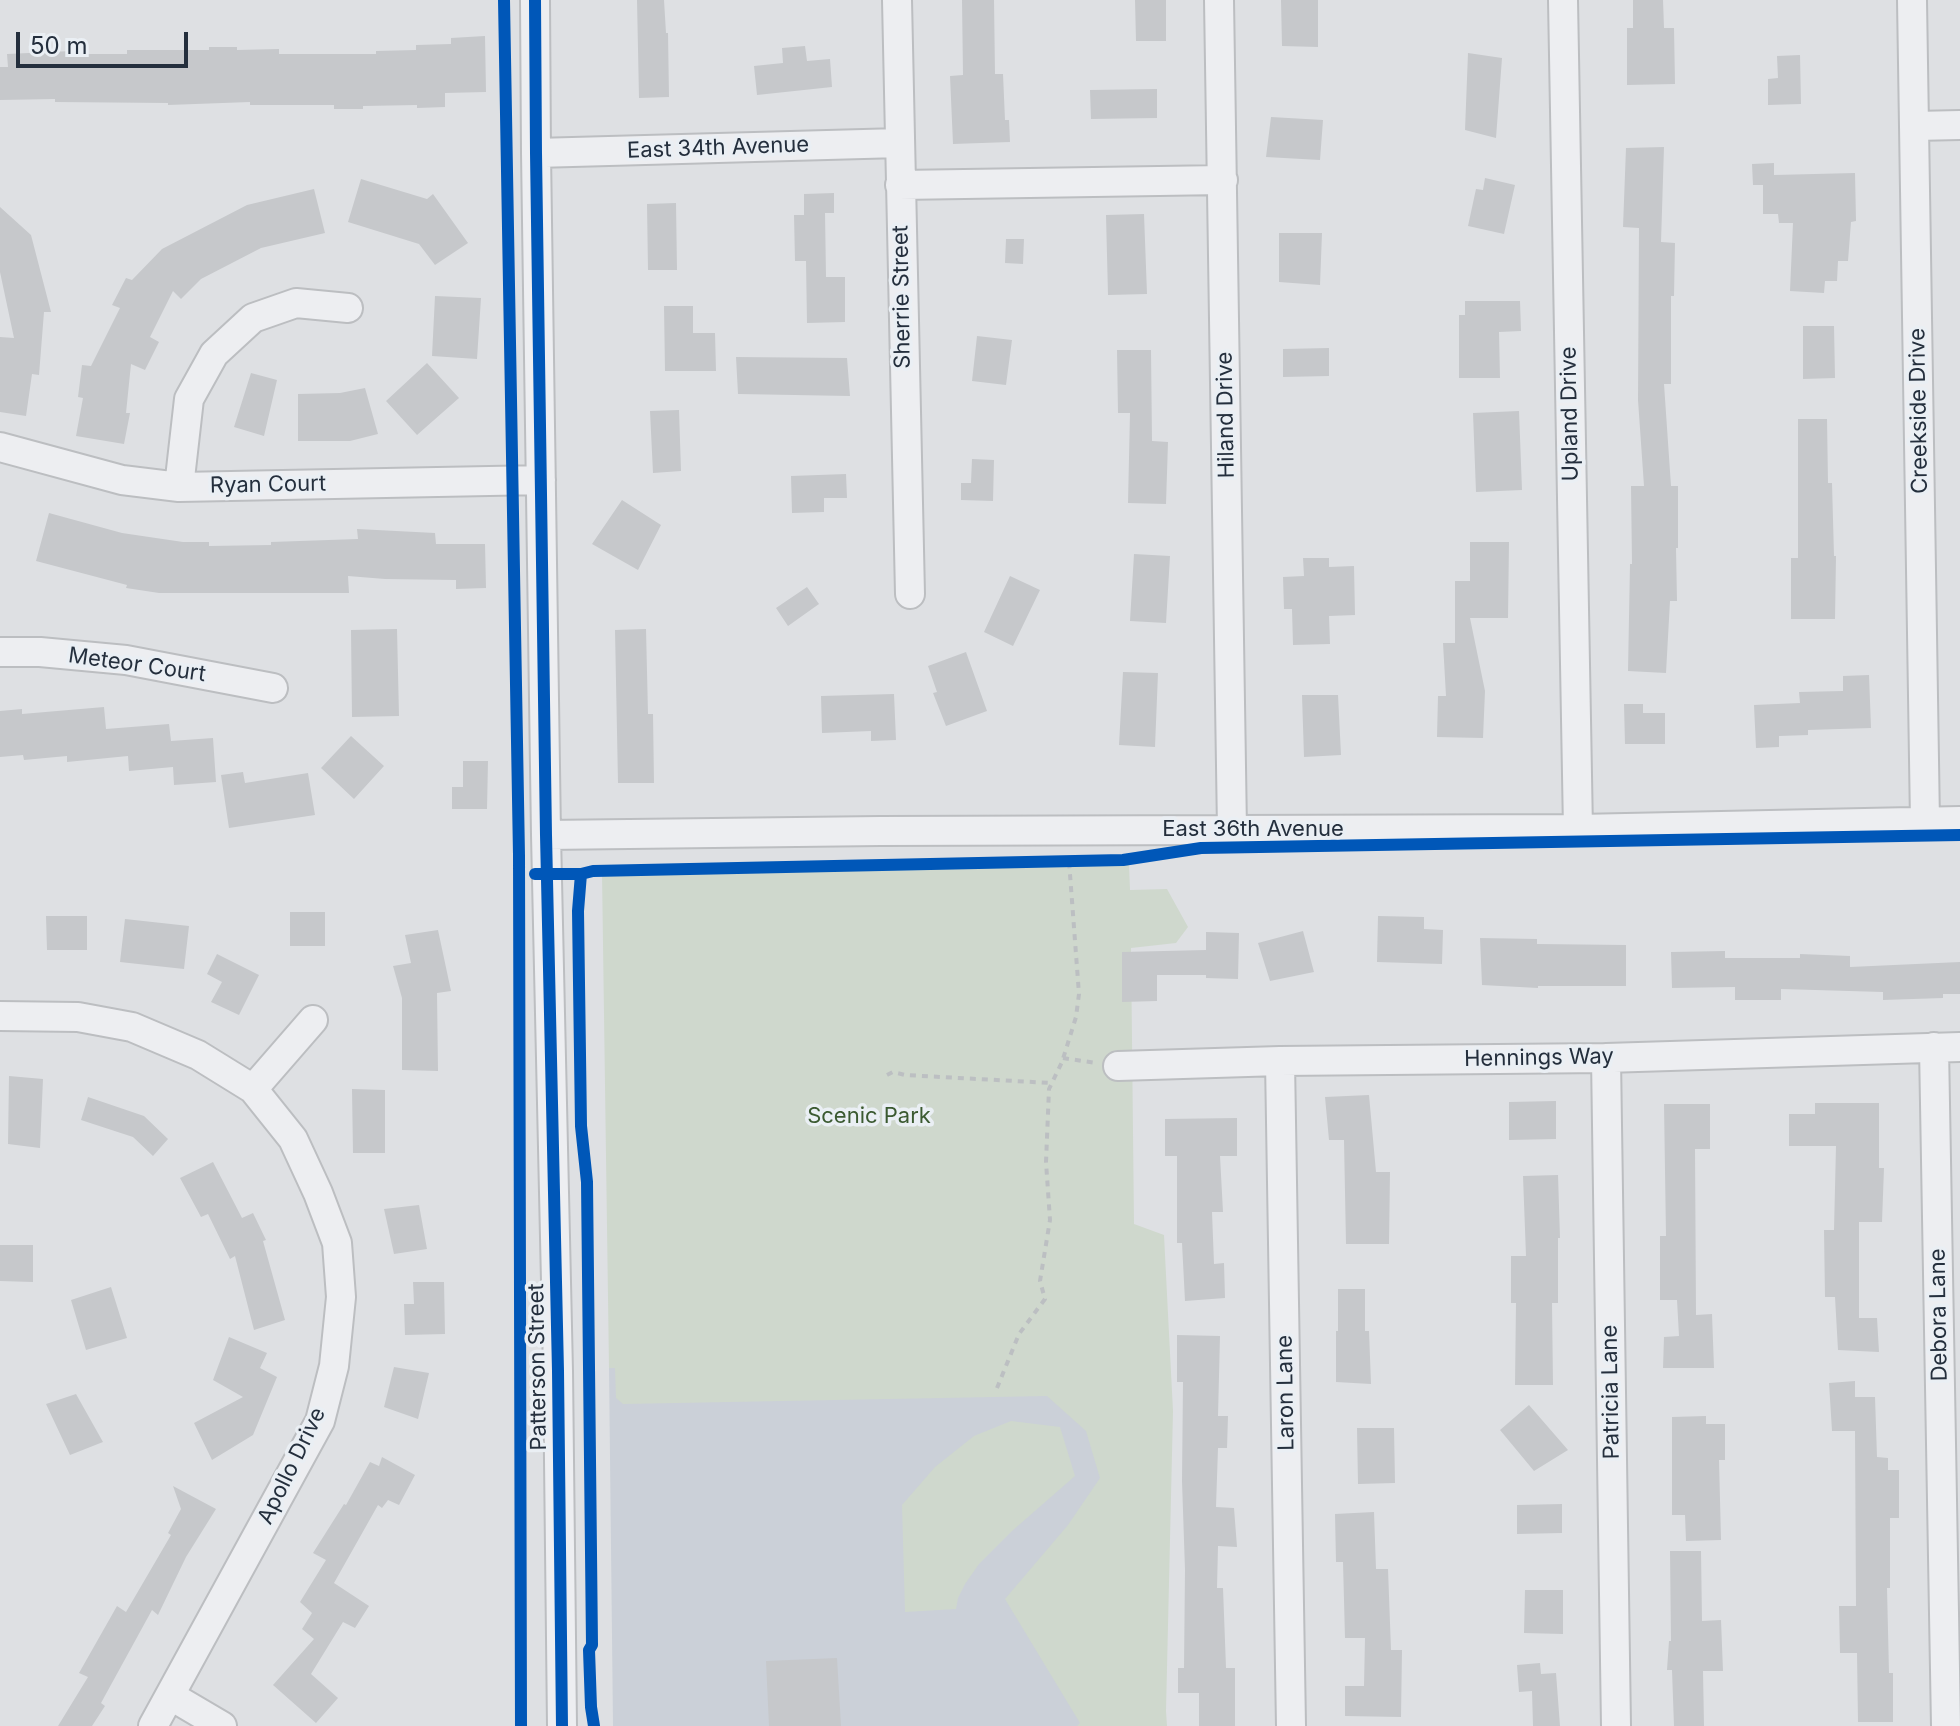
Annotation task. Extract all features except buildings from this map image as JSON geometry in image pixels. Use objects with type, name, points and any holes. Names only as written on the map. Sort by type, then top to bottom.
[{"type":"street","name":"Patterson Street","points":[[535,0],[562,1726]]},
{"type":"street","name":"Sherrie Street","points":[[897,0],[910,594]]},
{"type":"street","name":"Hiland Drive","points":[[1219,0],[1232,829]]},
{"type":"street","name":"Upland Drive","points":[[1563,0],[1578,829]]},
{"type":"street","name":"Creekside Drive","points":[[1912,0],[1925,822]]},
{"type":"street","points":[[1915,126],[1960,125]]},
{"type":"street","name":"East 34th Avenue","points":[[536,153],[900,143]]},
{"type":"street","points":[[900,185],[1223,180]]},
{"type":"street","points":[[179,487],[189,399],[214,354],[253,318],[296,303],[348,308]]},
{"type":"street","name":"Ryan Court","points":[[0,447],[122,480],[179,487],[541,480]]},
{"type":"street","name":"Meteor Court","points":[[0,652],[40,652],[126,660],[273,688]]},
{"type":"street","name":"East 36th Avenue","points":[[546,835],[1578,829],[1960,821]]},
{"type":"street","name":"Apollo Drive","points":[[0,1016],[78,1017],[132,1027],[198,1055],[253,1089],[293,1139],[337,1243],[341,1297],[334,1366],[320,1421],[153,1726]]},
{"type":"street","points":[[253,1089],[313,1020]]},
{"type":"street","name":"Hennings Way","points":[[1118,1066],[1606,1058],[1947,1047]]},
{"type":"street","name":"Debora Lane","points":[[1946,1726],[1947,1047]]},
{"type":"street","name":"Patricia Lane","points":[[1606,1058],[1616,1726]]},
{"type":"street","name":"Laron Lane","points":[[1280,1061],[1291,1726]]},
{"type":"street","points":[[171,1696],[222,1726]]},
{"type":"path","points":[[997,1388],[1019,1334],[1045,1299],[1040,1281],[1050,1220],[1046,1162],[1049,1089],[1076,1017],[1079,994],[1076,861],[1054,861]]},
{"type":"path","points":[[1063,1058],[1118,1066]]},
{"type":"path","points":[[887,1075],[893,1072],[1051,1083]]},
{"type":"shaded area","points":[[1136,1360],[1134,1726],[613,1726],[609,1368]]},
{"type":"green space","name":"Scenic Park","points":[[1129,865],[1130,890],[1167,889],[1188,927],[1176,943],[1131,948],[1134,1224],[1164,1235],[1173,1411],[1167,1726],[1077,1726],[1080,1723],[1005,1599],[1068,1525],[1100,1478],[1086,1431],[1047,1396],[623,1404],[616,1398],[615,1368],[609,1368],[602,873]]},
{"type":"green space","points":[[1011,1421],[1060,1427],[1075,1476],[979,1564],[965,1584],[956,1609],[905,1612],[902,1505],[935,1467],[974,1436]]},
{"type":"cycle path","points":[[504,0],[519,855],[521,1726]]},
{"type":"cycle path","points":[[535,0],[562,1726]]},
{"type":"cycle path","points":[[535,874],[1123,860],[1201,848],[1960,835]]},
{"type":"cycle path","points":[[581,874],[578,911],[581,1126],[587,1182],[592,1645],[589,1650],[594,1726]]}]
